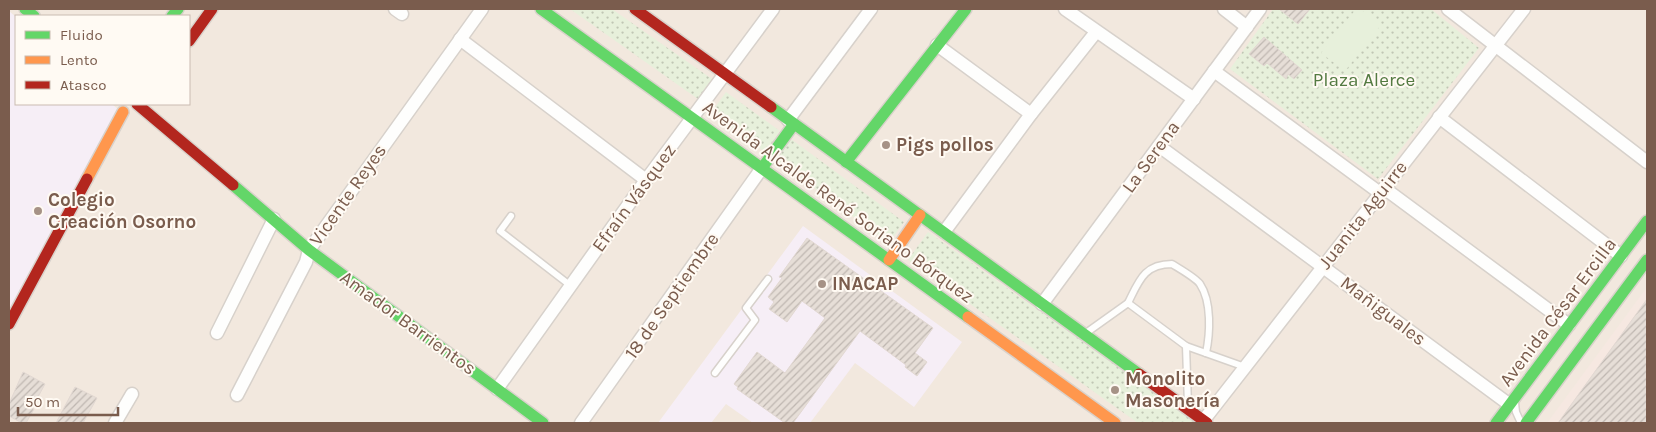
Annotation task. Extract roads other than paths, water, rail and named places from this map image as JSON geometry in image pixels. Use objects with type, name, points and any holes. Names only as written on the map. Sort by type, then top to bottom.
[{"type":"main road","points":[[190,40],[212,9]]},
{"type":"main road","name":"Avenida Alcalde René Soriano Bórquez","points":[[542,9],[1115,423]]},
{"type":"main road","name":"Avenida Alcalde René Soriano Bórquez","points":[[635,9],[1205,422]]},
{"type":"main road","points":[[846,162],[966,9]]},
{"type":"main road","points":[[9,324],[12,311],[122,108],[141,105]]},
{"type":"main road","name":"Amador Barrientos","points":[[141,105],[309,250],[543,423]]},
{"type":"main road","points":[[762,168],[791,122]]},
{"type":"main road","points":[[889,260],[920,215]]},
{"type":"main road","name":"Avenida César Ercilla","points":[[1496,423],[1647,221]]},
{"type":"main road","points":[[1529,422],[1647,260]]},
{"type":"street","name":"Vicente Reyes","points":[[237,395],[306,262],[309,250],[482,9]]},
{"type":"street","name":"Efraín Vásquez","points":[[497,389],[646,180],[773,9]]},
{"type":"street","points":[[791,122],[872,9]]},
{"type":"street","points":[[1064,9],[1194,99]]},
{"type":"street","points":[[1224,9],[1247,27]]},
{"type":"street","name":"La Serena","points":[[1042,304],[1260,9]]},
{"type":"street","points":[[1448,9],[1647,162]]},
{"type":"street","name":"Juanita Aguirre","points":[[1205,422],[1323,266],[1524,9]]},
{"type":"street","points":[[944,232],[1031,114],[1096,32]]},
{"type":"street","points":[[460,39],[646,180]]},
{"type":"street","points":[[938,45],[1031,114]]},
{"type":"street","points":[[1214,71],[1569,325]]},
{"type":"street","points":[[1440,117],[1621,256]]},
{"type":"street","name":"Mañiguales","points":[[1159,146],[1323,266],[1513,401]]},
{"type":"street","name":"18 de Septiembre","points":[[581,423],[762,168]]},
{"type":"street","points":[[217,333],[274,219]]},
{"type":"street","points":[[115,423],[132,394]]},
{"type":"lane","points":[[510,216],[500,231],[571,286]]},
{"type":"lane","points":[[1084,334],[1128,303],[1143,274],[1158,265],[1172,264],[1200,284],[1205,297],[1209,325],[1206,353]]},
{"type":"lane","points":[[715,373],[755,320],[746,308],[768,279]]},
{"type":"lane","points":[[1128,303],[1186,346],[1245,367]]},
{"type":"lane","points":[[1186,346],[1188,409]]},
{"type":"lane","points":[[1513,401],[1516,412],[1529,422]]},
{"type":"place","name":"Pigs pollos","points":[[886,145]]},
{"type":"place","name":"Colegio Creación Osorno","points":[[38,211]]},
{"type":"place","name":"INACAP","points":[[822,284]]},
{"type":"place","name":"Monolito Masonería","points":[[1115,390]]},
{"type":"park label","name":"Plaza Alerce","points":[[1364,80]]}]
